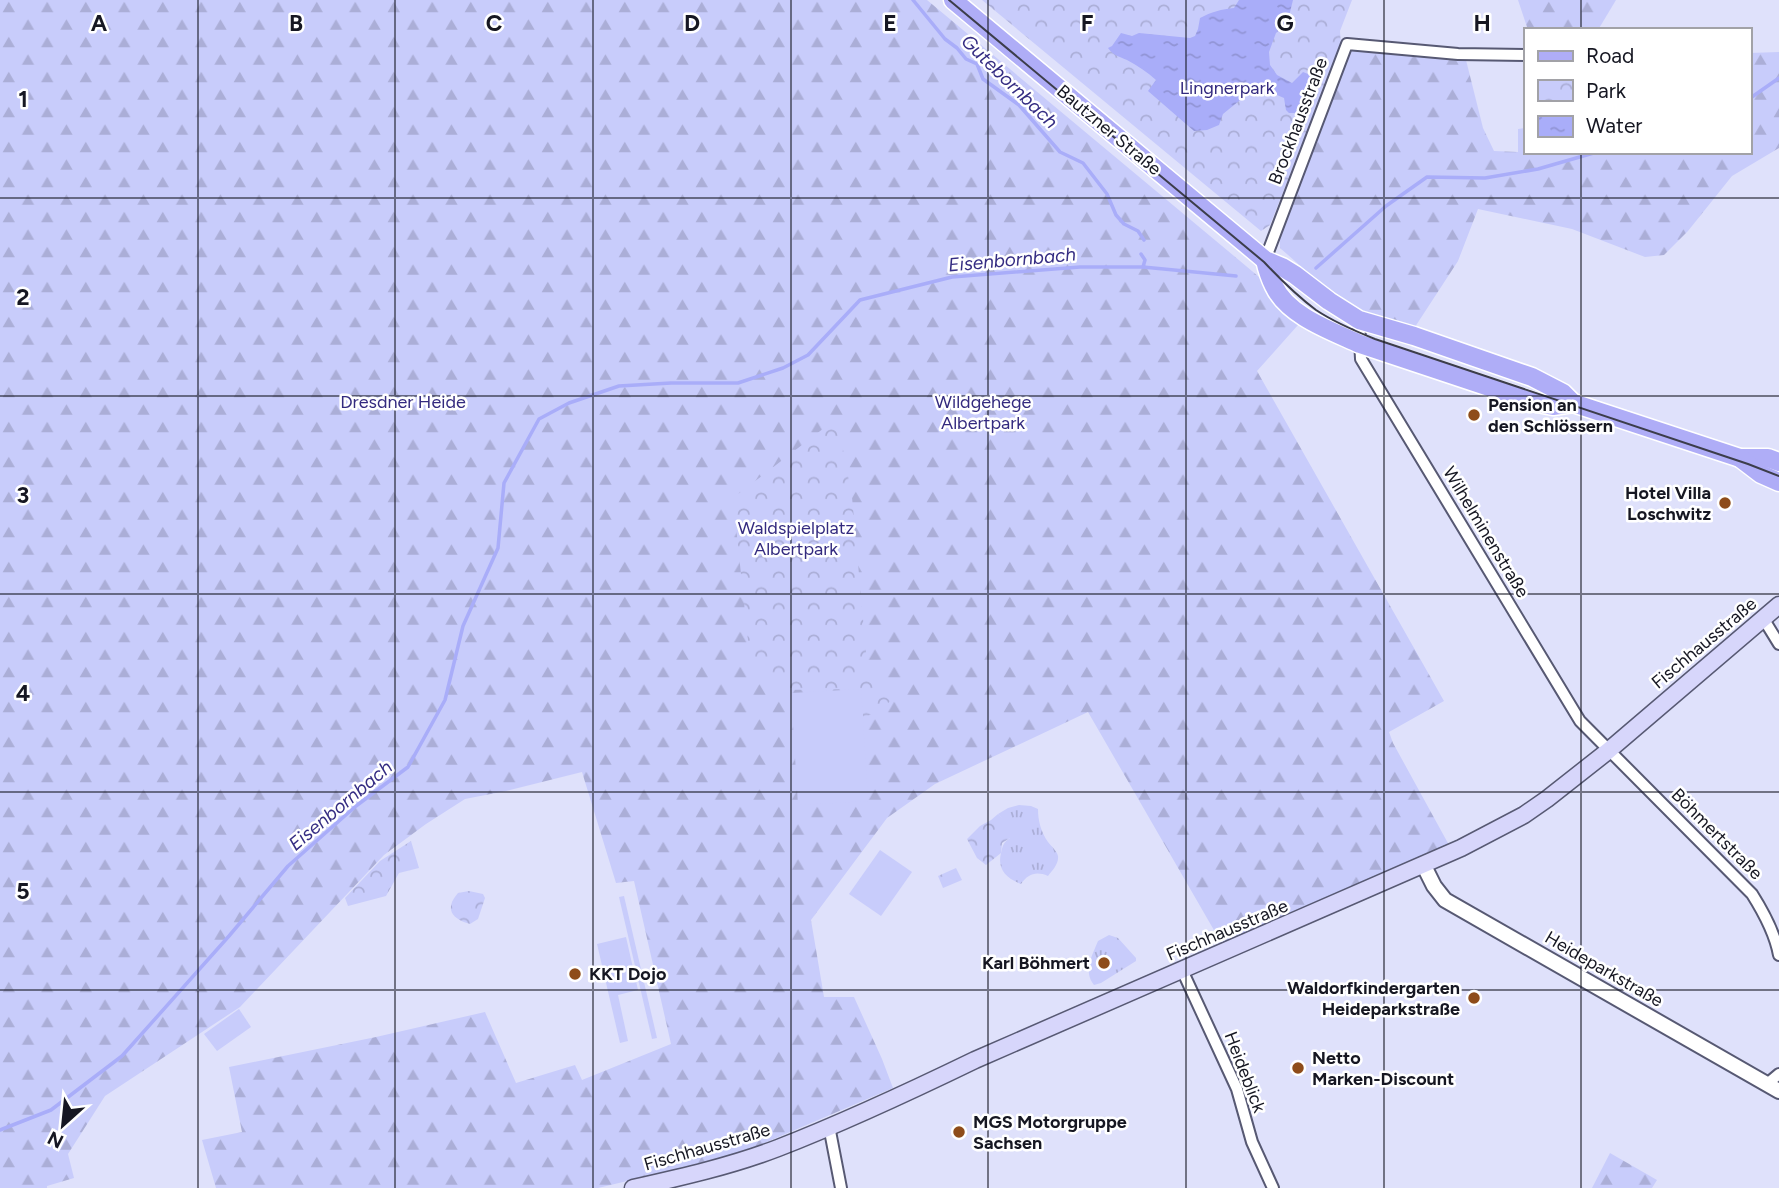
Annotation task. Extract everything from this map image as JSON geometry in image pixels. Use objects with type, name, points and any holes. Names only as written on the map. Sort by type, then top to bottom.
[{"type":"main road","name":"Bautzner Straße","points":[[953,0],[1265,260],[1295,275],[1359,320],[1532,377],[1563,393],[1573,403]]},
{"type":"main road","name":"Bautzner Straße","points":[[1265,260],[1275,288],[1294,309],[1309,320],[1360,344],[1537,404],[1553,406],[1573,403],[1740,458],[1768,458],[1779,463]]},
{"type":"main road","name":"Bautzner Straße","points":[[1740,458],[1761,474],[1779,481]]},
{"type":"main road","name":"Fischhausstraße","points":[[633,1188],[713,1169],[778,1148],[1424,866],[1472,842],[1524,815],[1608,751],[1779,605]]},
{"type":"street","name":"Brockhausstraße","points":[[1265,260],[1347,44],[1458,54],[1524,55]]},
{"type":"street","name":"Wilhelminenstraße","points":[[1359,320],[1361,359],[1580,721],[1608,751]]},
{"type":"street","points":[[1763,618],[1779,644]]},
{"type":"street","name":"Böhmertstraße","points":[[1608,751],[1752,894],[1765,914],[1779,956]]},
{"type":"street","name":"Heideparkstraße","points":[[1424,866],[1445,900],[1773,1087]]},
{"type":"street","name":"Heideblick","points":[[1182,970],[1237,1089],[1252,1142],[1273,1188]]},
{"type":"street","points":[[1773,1087],[1779,1074]]},
{"type":"street","points":[[829,1126],[841,1188]]},
{"type":"green space","name":"Dresdner Heide","points":[[0,0],[927,0],[1306,316],[1257,371],[1444,701],[1389,732],[1449,845],[1222,944],[1088,712],[935,784],[887,818],[811,920],[824,997],[854,997],[893,1088],[743,1152],[598,1188],[216,1188],[202,1140],[242,1132],[229,1067],[485,1012],[516,1083],[575,1065],[582,1080],[671,1044],[634,881],[616,883],[582,772],[465,799],[384,855],[240,1007],[105,1096],[68,1154],[74,1178],[47,1188],[0,1188]]},
{"type":"green space","name":"Lingnerpark","points":[[982,0],[1352,0],[1340,31],[1341,46],[1270,225],[1261,231]]},
{"type":"green space","points":[[1518,0],[1616,0],[1599,28],[1527,28]]},
{"type":"green space","points":[[1350,50],[1466,60],[1483,128],[1494,151],[1518,152],[1518,129],[1524,128],[1524,154],[1751,154],[1751,53],[1779,52],[1779,148],[1732,176],[1688,231],[1664,255],[1645,257],[1572,229],[1478,209],[1458,261],[1413,330],[1378,319],[1343,301],[1280,248],[1280,232]]},
{"type":"green space","name":"Waldspielplatz Albertpark","points":[[837,418],[852,497],[868,674],[890,701],[880,712],[863,717],[862,689],[779,690],[750,660],[733,498]]},
{"type":"green space","points":[[861,689],[868,801],[798,805],[791,693]]},
{"type":"green space","points":[[1019,805],[1038,809],[1042,830],[1058,856],[1056,865],[1048,876],[1033,874],[1021,884],[1007,876],[1000,864],[1002,848],[1010,838],[998,814]]},
{"type":"green space","points":[[998,814],[1007,824],[1010,838],[1002,843],[1001,853],[986,865],[977,858],[967,839]]},
{"type":"green space","points":[[411,841],[419,868],[399,873],[386,896],[348,906],[345,898],[380,861]]},
{"type":"green space","points":[[880,850],[912,872],[881,916],[849,894]]},
{"type":"green space","points":[[956,868],[962,880],[943,888],[938,876]]},
{"type":"green space","points":[[469,891],[483,894],[485,898],[478,919],[470,924],[455,916],[451,909],[458,893]]},
{"type":"green space","points":[[624,896],[657,1038],[652,1039],[619,897]]},
{"type":"green space","points":[[1109,935],[1118,938],[1136,961],[1094,985],[1089,974],[1091,958],[1098,941]]},
{"type":"green space","points":[[626,937],[638,990],[618,995],[628,1041],[620,1043],[597,944]]},
{"type":"green space","points":[[239,1009],[251,1027],[217,1051],[204,1034]]},
{"type":"green space","points":[[1610,1153],[1657,1180],[1652,1188],[1592,1188]]},
{"type":"water","points":[[1239,0],[1293,0],[1287,24],[1276,33],[1269,52],[1270,65],[1277,75],[1292,83],[1303,72],[1313,76],[1313,85],[1297,113],[1289,113],[1286,110],[1284,98],[1268,91],[1264,94],[1250,92],[1223,114],[1219,125],[1194,131],[1148,91],[1156,80],[1108,48],[1121,33],[1132,36],[1139,33],[1190,38],[1195,36],[1200,18],[1234,8]]},
{"type":"waterway","name":"Gutebornbach","points":[[913,0],[945,39],[966,59],[977,64],[983,79],[1019,105],[1060,152],[1083,163],[1107,194],[1116,215],[1124,224],[1138,231],[1144,240]]},
{"type":"waterway","name":"Eisenbornbach","points":[[1751,98],[1779,78]]},
{"type":"waterway","name":"Eisenbornbach","points":[[1316,268],[1386,206],[1427,177],[1485,178],[1538,169],[1590,154]]},
{"type":"waterway","name":"Gutebornbach","points":[[1141,254],[1145,260],[1143,267]]},
{"type":"waterway","name":"Eisenbornbach","points":[[0,1130],[51,1110],[122,1056],[288,866],[356,806],[408,767],[445,700],[463,626],[498,548],[504,483],[539,419],[569,403],[619,386],[738,383],[783,368],[808,355],[860,300],[952,277],[1080,267],[1143,267],[1236,276]]},
{"type":"tram line","points":[[949,0],[1264,262],[1316,310],[1375,339],[1779,476]]},
{"type":"place","name":"Pension an den Schlössern","points":[[1474,415]]},
{"type":"place","name":"Hotel Villa Loschwitz","points":[[1725,503]]},
{"type":"place","name":"Karl Böhmert","points":[[1104,963]]},
{"type":"place","name":"KKT Dojo","points":[[575,974]]},
{"type":"place","name":"Waldorfkindergarten Heideparkstraße","points":[[1474,998]]},
{"type":"place","name":"Netto Marken-Discount","points":[[1298,1068]]},
{"type":"place","name":"MGS Motorgruppe Sachsen","points":[[959,1132]]},
{"type":"park label","name":"Wildgehege Albertpark","points":[[983,412]]}]
